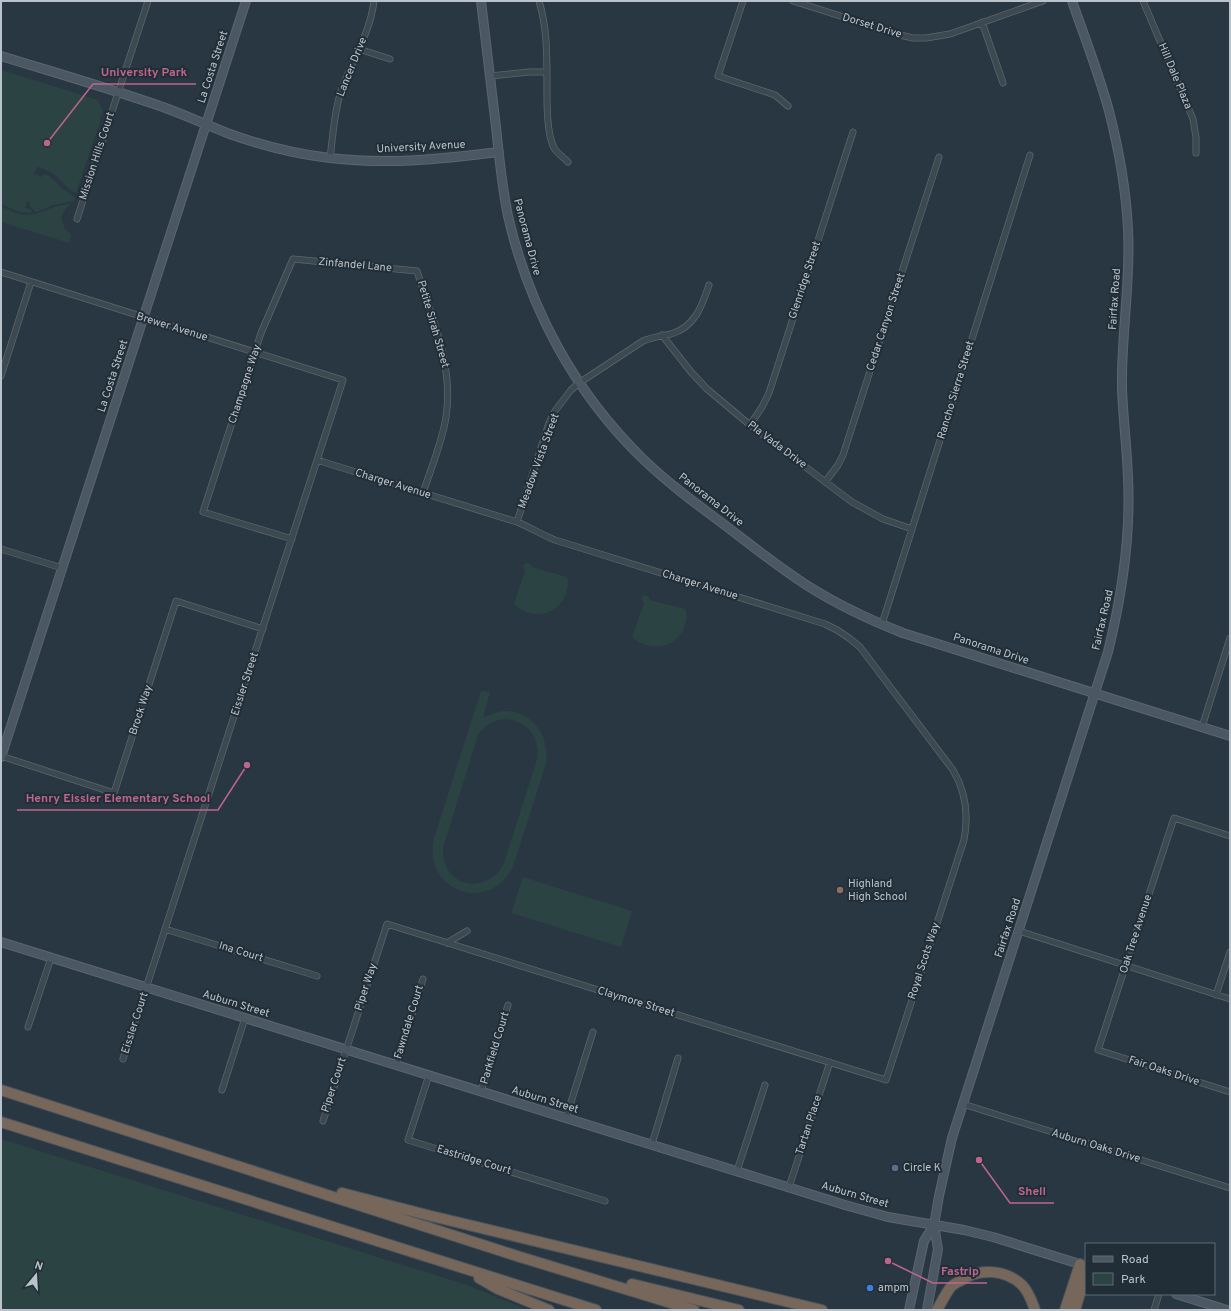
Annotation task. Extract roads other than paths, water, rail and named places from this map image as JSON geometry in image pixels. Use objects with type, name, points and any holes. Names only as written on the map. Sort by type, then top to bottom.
[{"type":"highway","points":[[1,1090],[516,1256],[694,1310]]},
{"type":"highway","points":[[1,1122],[596,1310]]},
{"type":"highway","points":[[200,1154],[405,1209],[822,1310]]},
{"type":"highway","points":[[516,1256],[739,1310]]},
{"type":"highway","points":[[1065,1310],[1083,1265]]},
{"type":"highway","points":[[463,1269],[498,1288],[550,1310]]},
{"type":"highway","points":[[937,1310],[950,1288],[968,1275],[984,1271],[1011,1277],[1023,1286],[1031,1299],[1035,1310]]},
{"type":"highway","points":[[1074,1310],[1085,1276]]},
{"type":"main road","name":"La Costa Street","points":[[1,757],[246,1]]},
{"type":"main road","name":"Panorama Drive","points":[[481,1],[499,152],[508,214],[515,244],[529,286],[553,339],[579,383],[626,441],[662,476],[685,495],[788,573],[809,587],[848,608],[882,624],[904,632],[1230,736]]},
{"type":"main road","name":"Fairfax Road","points":[[909,1310],[924,1242],[934,1225],[945,1167],[963,1104],[1108,652],[1116,618],[1124,568],[1127,537],[1128,478],[1122,376],[1127,295],[1128,230],[1122,171],[1104,94],[1072,1]]},
{"type":"main road","name":"University Avenue","points":[[1,56],[158,105],[226,133],[269,146],[308,155],[354,161],[404,162],[499,152]]},
{"type":"main road","name":"Auburn Street","points":[[1,942],[845,1205],[888,1217],[993,1237],[1083,1265]]},
{"type":"main road","name":"Fairfax Road","points":[[927,1310],[938,1249],[934,1225]]},
{"type":"main road","points":[[1179,1295],[1227,1310]]},
{"type":"street","name":"Lancer Drive","points":[[330,158],[340,92],[368,28],[374,1]]},
{"type":"street","points":[[539,1],[546,43],[547,103],[550,133],[555,149],[568,162]]},
{"type":"street","points":[[743,1],[718,76],[775,95],[788,106]]},
{"type":"street","name":"Dorset Drive","points":[[793,1],[913,38],[938,37],[950,34],[1043,1]]},
{"type":"street","name":"Hill Dale Plaza","points":[[1143,1],[1193,119],[1196,137],[1196,153]]},
{"type":"street","name":"Mission Hills Court","points":[[77,219],[146,2]]},
{"type":"street","points":[[982,22],[1003,83]]},
{"type":"street","points":[[360,49],[390,59]]},
{"type":"street","points":[[490,76],[529,72],[547,72]]},
{"type":"street","name":"Glenridge Street","points":[[750,425],[762,408],[769,393],[853,132]]},
{"type":"street","name":"Rancho Sierra Street","points":[[882,624],[1030,155]]},
{"type":"street","name":"Cedar Canyon Street","points":[[825,482],[838,465],[843,455],[940,157]]},
{"type":"street","name":"Zinfandel Lane","points":[[293,259],[417,271]]},
{"type":"street","name":"Champagne Way","points":[[292,539],[203,512],[261,333],[293,259]]},
{"type":"street","name":"Petite Sirah Street","points":[[417,271],[443,350],[448,383],[447,411],[443,432],[423,493]]},
{"type":"street","name":"Brewer Avenue","points":[[1,272],[343,380]]},
{"type":"street","points":[[1,376],[31,282]]},
{"type":"street","name":"Meadow Vista Street","points":[[517,522],[549,423],[563,400],[579,383],[643,340],[679,330],[694,319],[703,304],[709,285]]},
{"type":"street","name":"Pla Vada Drive","points":[[662,335],[691,372],[707,389],[750,425],[852,502],[883,519],[912,529]]},
{"type":"street","name":"Eissler Street","points":[[146,987],[343,380]]},
{"type":"street","name":"Charger Avenue","points":[[317,460],[526,525],[555,540],[825,624],[849,638],[867,655],[953,770],[963,791],[966,804],[966,828],[963,842]]},
{"type":"street","points":[[1,549],[62,568]]},
{"type":"street","name":"Brock Way","points":[[1,757],[114,793],[176,601],[262,629]]},
{"type":"street","points":[[1202,727],[1230,638]]},
{"type":"street","name":"Oak Tree Avenue","points":[[1098,1050],[1174,818],[1230,836]]},
{"type":"street","name":"Royal Scots Way","points":[[886,1080],[963,842]]},
{"type":"street","name":"Claymore Street","points":[[386,924],[886,1080]]},
{"type":"street","name":"Piper Way","points":[[346,1049],[386,924]]},
{"type":"street","name":"Ina Court","points":[[165,929],[317,976]]},
{"type":"street","points":[[447,943],[467,930]]},
{"type":"street","points":[[1019,931],[1230,999]]},
{"type":"street","points":[[1216,995],[1230,952]]},
{"type":"street","points":[[28,1027],[51,958]]},
{"type":"street","name":"Fawndale Court","points":[[396,1065],[423,979]]},
{"type":"street","name":"Eissler Court","points":[[123,1059],[146,987]]},
{"type":"street","name":"Parkfield Court","points":[[481,1091],[508,1005]]},
{"type":"street","points":[[222,1090],[245,1018]]},
{"type":"street","points":[[566,1118],[593,1032]]},
{"type":"street","name":"Piper Court","points":[[323,1121],[346,1049]]},
{"type":"street","name":"Fair Oaks Drive","points":[[1098,1050],[1230,1092]]},
{"type":"street","points":[[652,1144],[678,1058]]},
{"type":"street","name":"Tartan Place","points":[[789,1187],[830,1062]]},
{"type":"street","name":"Eastridge Court","points":[[429,1075],[408,1140],[605,1201]]},
{"type":"street","points":[[737,1171],[765,1085]]},
{"type":"street","name":"Auburn Oaks Drive","points":[[963,1104],[1230,1188]]},
{"type":"street","points":[[1154,1310],[1159,1295]]},
{"type":"place","name":"University Park","points":[[47,143]]},
{"type":"place","name":"Henry Eissler Elementary School","points":[[247,765]]},
{"type":"place","name":"Highland High School","points":[[840,890]]},
{"type":"place","name":"Shell","points":[[979,1160]]},
{"type":"place","name":"Circle K","points":[[895,1168]]},
{"type":"place","name":"Fastrip","points":[[888,1261]]},
{"type":"place","name":"ampm","points":[[870,1288]]}]
